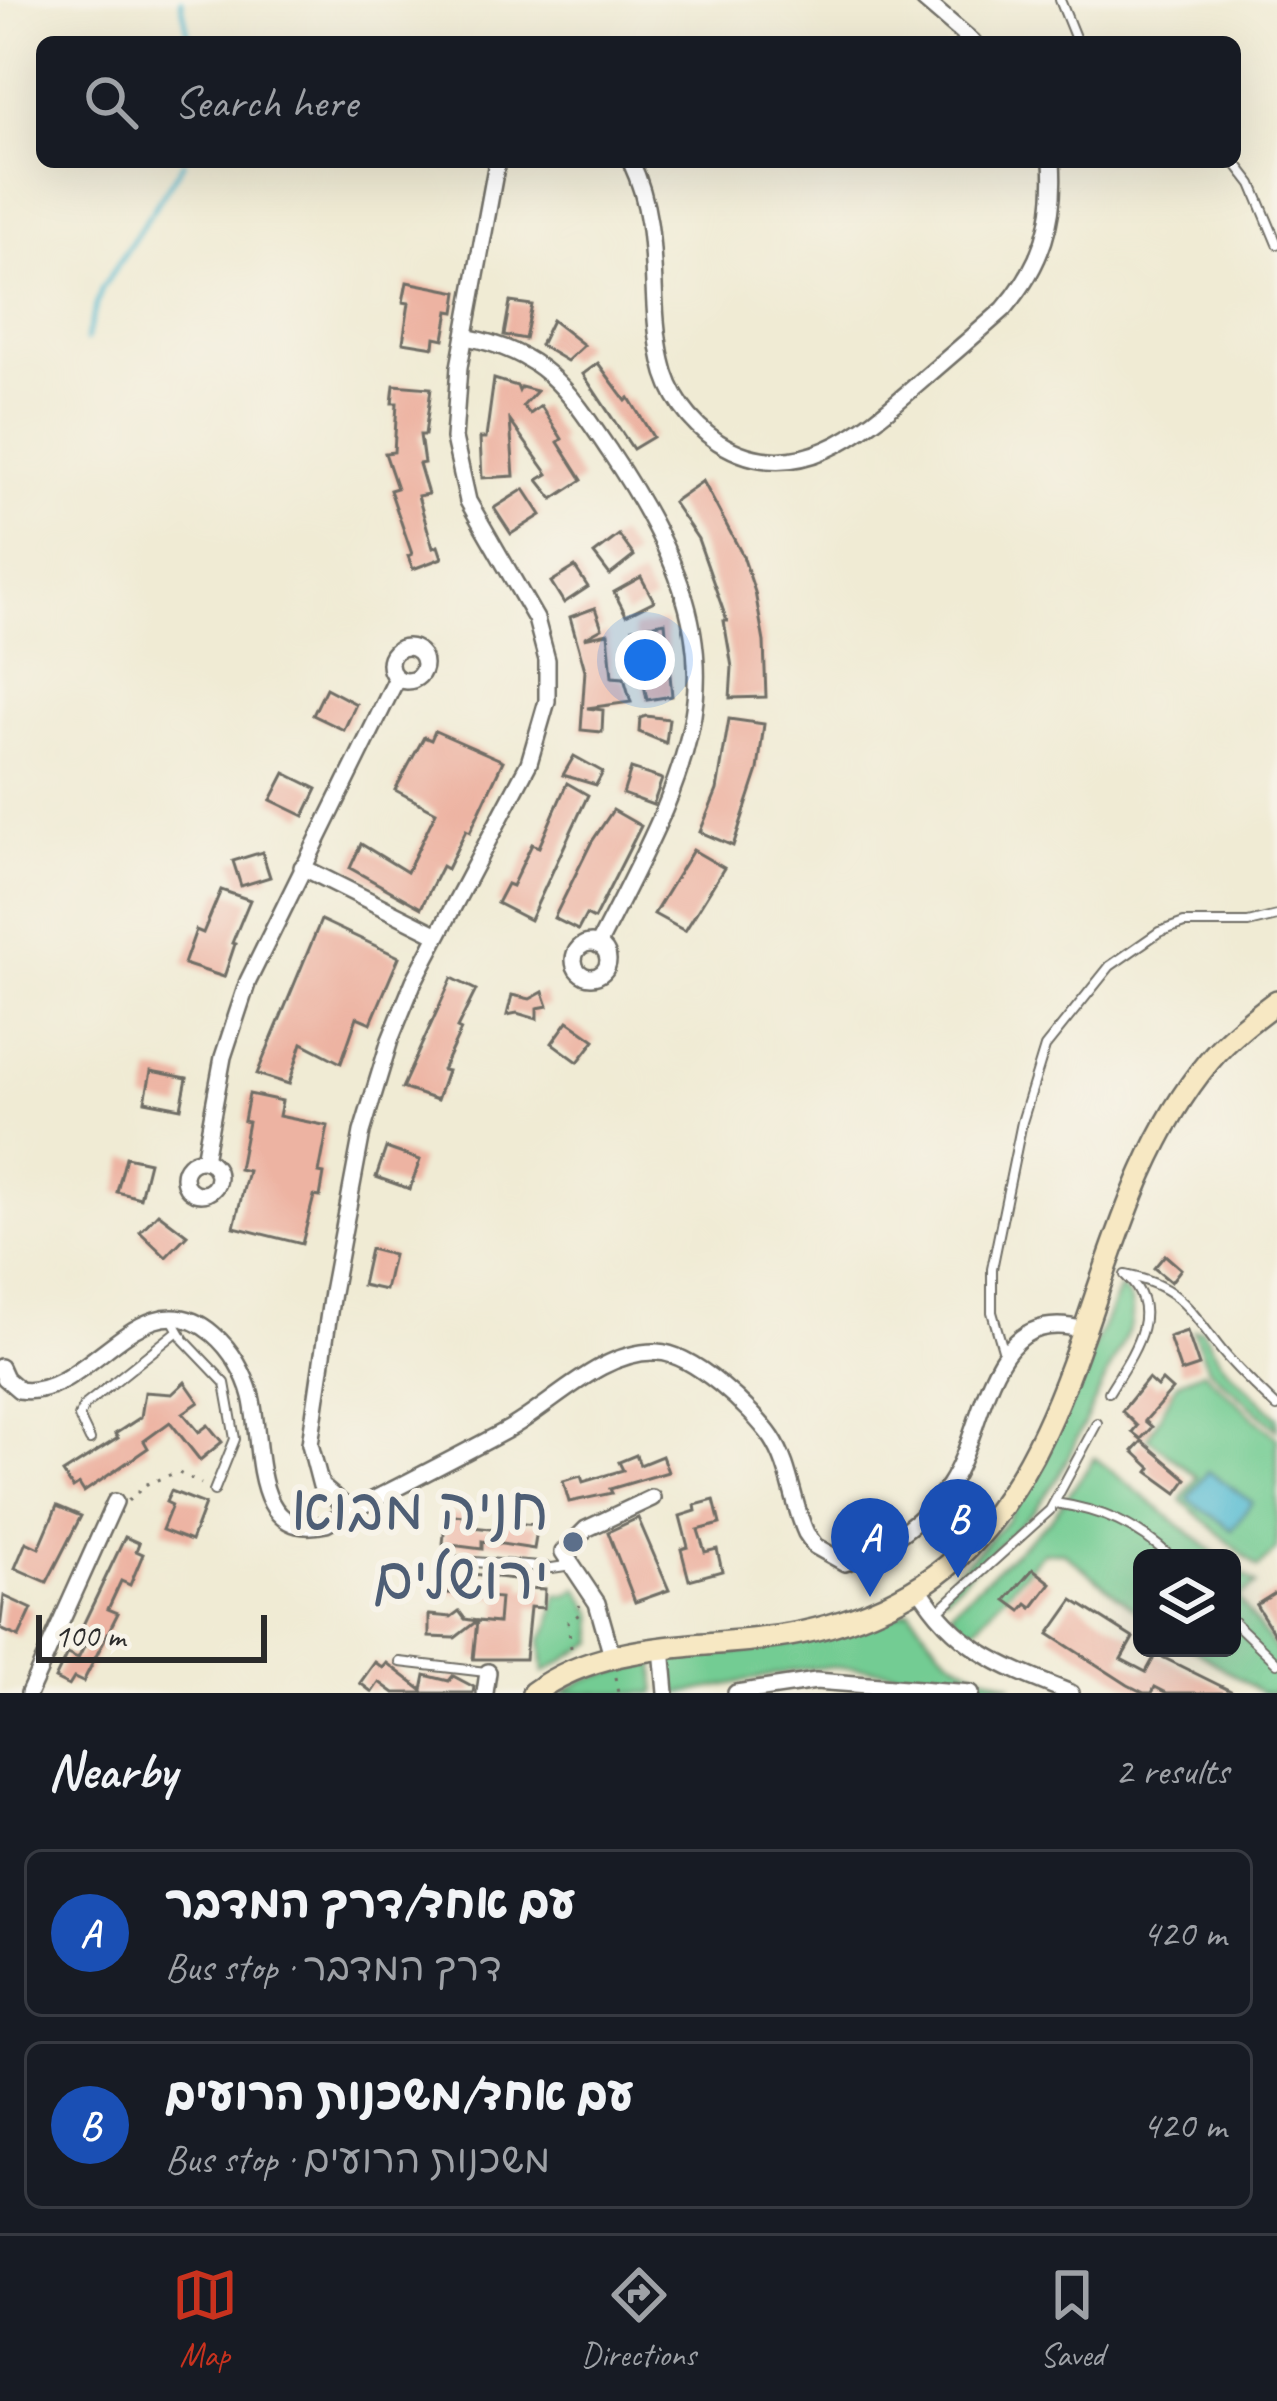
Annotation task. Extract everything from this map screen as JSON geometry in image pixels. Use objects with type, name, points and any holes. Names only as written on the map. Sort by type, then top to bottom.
[{"type":"street","points":[[924,0],[967,36]]},
{"type":"street","points":[[351,1511],[321,1486],[310,1444],[362,1132],[396,1025],[436,934],[530,764],[548,701],[547,660],[536,619],[477,521],[461,481],[454,416],[496,168]]},
{"type":"street","points":[[634,168],[648,215],[662,360],[671,389],[686,414],[728,448],[754,458],[782,461],[825,452],[866,429],[1022,290],[1046,242],[1052,168]]},
{"type":"street","points":[[465,337],[524,354],[575,400],[656,523],[685,591],[693,625],[697,693],[685,760],[659,826],[598,945]]},
{"type":"street","points":[[204,1160],[223,1057],[238,1008],[397,678]]},
{"type":"street","points":[[302,867],[436,934]]},
{"type":"street","points":[[533,1693],[574,1668],[612,1656],[807,1633],[842,1622],[918,1586],[965,1550],[996,1515],[1041,1437],[1084,1330],[1117,1268],[1143,1176],[1180,1102],[1209,1060],[1277,1001]]},
{"type":"street","points":[[0,1367],[19,1390],[47,1390],[152,1320],[174,1324],[190,1319],[214,1334],[241,1370],[250,1396],[264,1488],[282,1519],[309,1528],[510,1429],[602,1368],[629,1356],[677,1355],[698,1367],[772,1438],[806,1533],[815,1546],[845,1562],[886,1544],[948,1487],[1004,1355],[1032,1328],[1062,1324],[1084,1330]]},
{"type":"street","points":[[612,1656],[602,1618],[568,1558],[586,1529],[652,1498]]},
{"type":"street","points":[[29,1693],[115,1502]]},
{"type":"street","points":[[918,1586],[956,1636],[987,1658],[1071,1693]]},
{"type":"street","points":[[662,1648],[666,1693]]},
{"type":"street","points":[[485,1693],[488,1672]]},
{"type":"street","points":[[1030,1693],[1052,1685]]},
{"type":"street","points":[[736,1693],[839,1687],[971,1693]]},
{"type":"lane","points":[[1060,0],[1075,36]]},
{"type":"lane","points":[[1240,168],[1252,184],[1277,244]]},
{"type":"lane","points":[[1004,1355],[992,1312],[992,1269],[1022,1122],[1045,1047],[1110,966],[1160,932],[1184,923],[1248,923],[1277,916]]},
{"type":"lane","points":[[1109,1392],[1139,1341],[1146,1318],[1143,1296],[1117,1268]]},
{"type":"lane","points":[[1117,1268],[1156,1281],[1190,1306],[1220,1348],[1277,1408]]},
{"type":"lane","points":[[90,1440],[80,1417],[84,1406],[174,1324],[225,1383],[235,1439],[214,1490]]},
{"type":"lane","points":[[935,1614],[1055,1503],[1097,1423]]},
{"type":"lane","points":[[1055,1503],[1096,1509],[1123,1521],[1160,1549]]},
{"type":"lane","points":[[448,1560],[552,1568],[568,1558]]},
{"type":"lane","points":[[1241,1629],[1277,1663]]},
{"type":"lane","points":[[400,1662],[488,1672]]},
{"type":"path","points":[[115,1502],[131,1501],[147,1484],[177,1472],[214,1490]]},
{"type":"path","points":[[574,1668],[568,1622],[580,1613],[578,1598],[588,1590]]},
{"type":"green space","points":[[1120,1288],[1130,1300],[1131,1325],[1060,1474],[1035,1510],[946,1595],[938,1591],[1007,1521],[1066,1410]]},
{"type":"green space","points":[[1202,1329],[1221,1361],[1277,1417],[1277,1429],[1208,1368],[1193,1330]]},
{"type":"green space","points":[[1203,1371],[1277,1438],[1277,1550],[1258,1568],[1181,1500],[1197,1477],[1148,1438],[1178,1382]]},
{"type":"green space","points":[[1095,1458],[1210,1549],[1133,1549],[1133,1608],[1063,1552],[1043,1552],[973,1630],[960,1624],[952,1610],[1051,1519]]},
{"type":"green space","points":[[1241,1573],[1256,1585],[1241,1596]]},
{"type":"green space","points":[[578,1588],[594,1614],[595,1642],[544,1672],[541,1640],[550,1626],[557,1595]]},
{"type":"green space","points":[[1241,1602],[1277,1652],[1277,1693],[1262,1693],[1205,1657],[1241,1657]]},
{"type":"green space","points":[[910,1610],[953,1659],[1013,1685],[828,1667],[673,1693],[671,1657],[793,1643]]},
{"type":"green space","points":[[655,1662],[656,1693],[563,1693],[586,1679]]},
{"type":"water","points":[[1208,1471],[1252,1502],[1232,1530],[1188,1499]]},
{"type":"building","points":[[407,282],[458,292],[444,339],[435,337],[434,347],[403,342]]},
{"type":"building","points":[[510,302],[532,305],[525,339],[504,335]]},
{"type":"building","points":[[552,320],[584,345],[567,361],[540,345]]},
{"type":"building","points":[[598,363],[626,401],[629,398],[653,437],[633,449],[583,374]]},
{"type":"building","points":[[494,379],[517,386],[519,391],[521,387],[537,391],[523,406],[530,414],[541,406],[582,480],[553,499],[538,480],[548,474],[510,421],[514,476],[482,478],[480,438],[486,438]]},
{"type":"building","points":[[394,385],[431,388],[425,435],[420,435],[424,463],[419,464],[428,494],[418,496],[433,548],[438,546],[442,558],[413,569],[390,490],[397,488],[385,453],[394,452]]},
{"type":"building","points":[[703,481],[743,556],[755,592],[764,642],[766,697],[730,698],[727,621],[698,539],[673,502]]},
{"type":"building","points":[[524,489],[541,515],[511,534],[494,508]]},
{"type":"building","points":[[619,535],[634,556],[610,575],[594,554]]},
{"type":"building","points":[[575,567],[588,587],[564,603],[551,582]]},
{"type":"building","points":[[641,577],[654,601],[626,615],[614,592]]},
{"type":"building","points":[[595,608],[602,628],[584,638],[608,633],[612,677],[624,678],[631,702],[587,708],[603,710],[602,732],[581,730],[585,670],[570,617]]},
{"type":"building","points":[[665,622],[672,696],[647,700],[633,628]]},
{"type":"building","points":[[326,688],[356,704],[344,730],[313,715]]},
{"type":"building","points":[[640,718],[669,719],[666,743],[639,732]]},
{"type":"building","points":[[729,719],[764,724],[758,770],[733,846],[700,832],[717,790]]},
{"type":"building","points":[[435,731],[503,761],[470,832],[466,830],[447,869],[442,866],[421,908],[350,868],[361,844],[407,872],[436,812],[395,790],[424,737],[431,740]]},
{"type":"building","points":[[574,756],[603,772],[596,785],[563,775]]},
{"type":"building","points":[[631,769],[662,779],[653,805],[623,794]]},
{"type":"building","points":[[285,773],[317,789],[304,816],[271,800]]},
{"type":"building","points":[[567,783],[588,795],[530,920],[497,903],[507,884],[512,886],[532,844],[539,847]]},
{"type":"building","points":[[613,810],[641,826],[594,919],[586,915],[578,930],[554,918]]},
{"type":"building","points":[[693,850],[724,868],[685,931],[654,914]]},
{"type":"building","points":[[262,852],[270,877],[241,886],[233,861]]},
{"type":"building","points":[[221,890],[250,900],[224,977],[184,964],[196,930],[203,933]]},
{"type":"building","points":[[321,920],[399,957],[371,1023],[357,1017],[341,1063],[302,1043],[289,1084],[257,1074]]},
{"type":"building","points":[[452,978],[476,990],[442,1070],[447,1071],[437,1100],[402,1088]]},
{"type":"building","points":[[543,992],[548,1006],[537,1008],[537,1019],[507,1015],[512,995],[530,999]]},
{"type":"building","points":[[568,1021],[595,1040],[578,1062],[552,1043]]},
{"type":"building","points":[[151,1071],[187,1078],[181,1108],[145,1101]]},
{"type":"building","points":[[249,1094],[282,1101],[279,1116],[328,1126],[319,1173],[324,1174],[320,1197],[314,1196],[302,1244],[234,1227],[248,1171],[239,1169]]},
{"type":"building","points":[[386,1148],[420,1160],[410,1189],[376,1177]]},
{"type":"building","points":[[126,1157],[149,1162],[140,1198],[117,1192]]},
{"type":"building","points":[[158,1213],[187,1235],[166,1257],[140,1232]]},
{"type":"building","points":[[370,1249],[393,1255],[385,1290],[362,1285]]},
{"type":"building","points":[[1165,1255],[1181,1269],[1171,1282],[1154,1268]]},
{"type":"building","points":[[1187,1331],[1199,1366],[1181,1372],[1169,1337]]},
{"type":"building","points":[[1148,1379],[1157,1387],[1162,1381],[1172,1390],[1145,1421],[1152,1427],[1141,1439],[1132,1432],[1137,1426],[1122,1411]]},
{"type":"building","points":[[185,1382],[199,1402],[183,1413],[199,1432],[208,1425],[222,1442],[200,1460],[170,1422],[144,1441],[148,1448],[84,1492],[79,1484],[73,1488],[63,1473],[118,1438],[115,1434],[141,1417],[145,1392],[172,1394]]},
{"type":"building","points":[[1142,1441],[1187,1479],[1177,1493],[1148,1472],[1151,1468],[1133,1451]]},
{"type":"building","points":[[636,1455],[640,1465],[662,1456],[668,1472],[610,1489],[612,1493],[569,1502],[563,1481],[581,1476],[583,1482],[623,1470],[619,1462]]},
{"type":"building","points":[[171,1491],[205,1504],[191,1541],[162,1530],[172,1505],[166,1502]]},
{"type":"building","points":[[714,1500],[720,1524],[698,1530],[705,1552],[717,1549],[722,1571],[689,1580],[681,1549],[688,1547],[680,1516]]},
{"type":"building","points":[[57,1506],[81,1516],[47,1582],[15,1568],[26,1542],[39,1548]]},
{"type":"building","points":[[446,1514],[464,1516],[463,1526],[500,1530],[501,1522],[538,1525],[534,1549],[482,1541],[482,1549],[443,1544]]},
{"type":"building","points":[[638,1518],[669,1590],[635,1602],[608,1532]]},
{"type":"building","points":[[125,1537],[139,1543],[136,1551],[143,1554],[130,1585],[121,1581],[108,1609],[118,1613],[83,1682],[74,1678],[69,1686],[55,1679],[67,1654],[78,1659],[91,1633],[81,1629]]},
{"type":"building","points":[[1033,1569],[1051,1583],[1032,1608],[1027,1604],[1021,1611],[1006,1600]]},
{"type":"building","points":[[448,1571],[522,1580],[522,1588],[545,1589],[544,1608],[530,1607],[525,1659],[473,1659],[477,1621],[498,1623],[500,1598],[446,1593]]},
{"type":"building","points":[[1277,1592],[1277,1638],[1256,1605]]},
{"type":"building","points":[[4,1596],[32,1609],[19,1637],[0,1629]]},
{"type":"building","points":[[1073,1600],[1133,1638],[1121,1659],[1146,1672],[1154,1657],[1162,1657],[1235,1693],[1167,1693],[1155,1687],[1152,1693],[1144,1693],[1049,1634]]},
{"type":"building","points":[[459,1611],[465,1619],[477,1621],[455,1638],[429,1637],[429,1615],[451,1617]]},
{"type":"building","points":[[375,1662],[383,1668],[387,1663],[422,1690],[425,1675],[449,1681],[453,1676],[474,1687],[473,1693],[394,1693],[379,1682],[372,1692],[360,1683]]},
{"type":"waterway","points":[[181,0],[189,36]]},
{"type":"waterway","points":[[86,340],[101,290],[180,168]]},
{"type":"place","name":"חניה מבוא ירושלים","points":[[573,1542]]},
{"type":"place","name":"עם אחד/משכנות הרועים","points":[[958,1578]]},
{"type":"place","name":"עם אחד/דרך המדבר","points":[[870,1597]]}]
